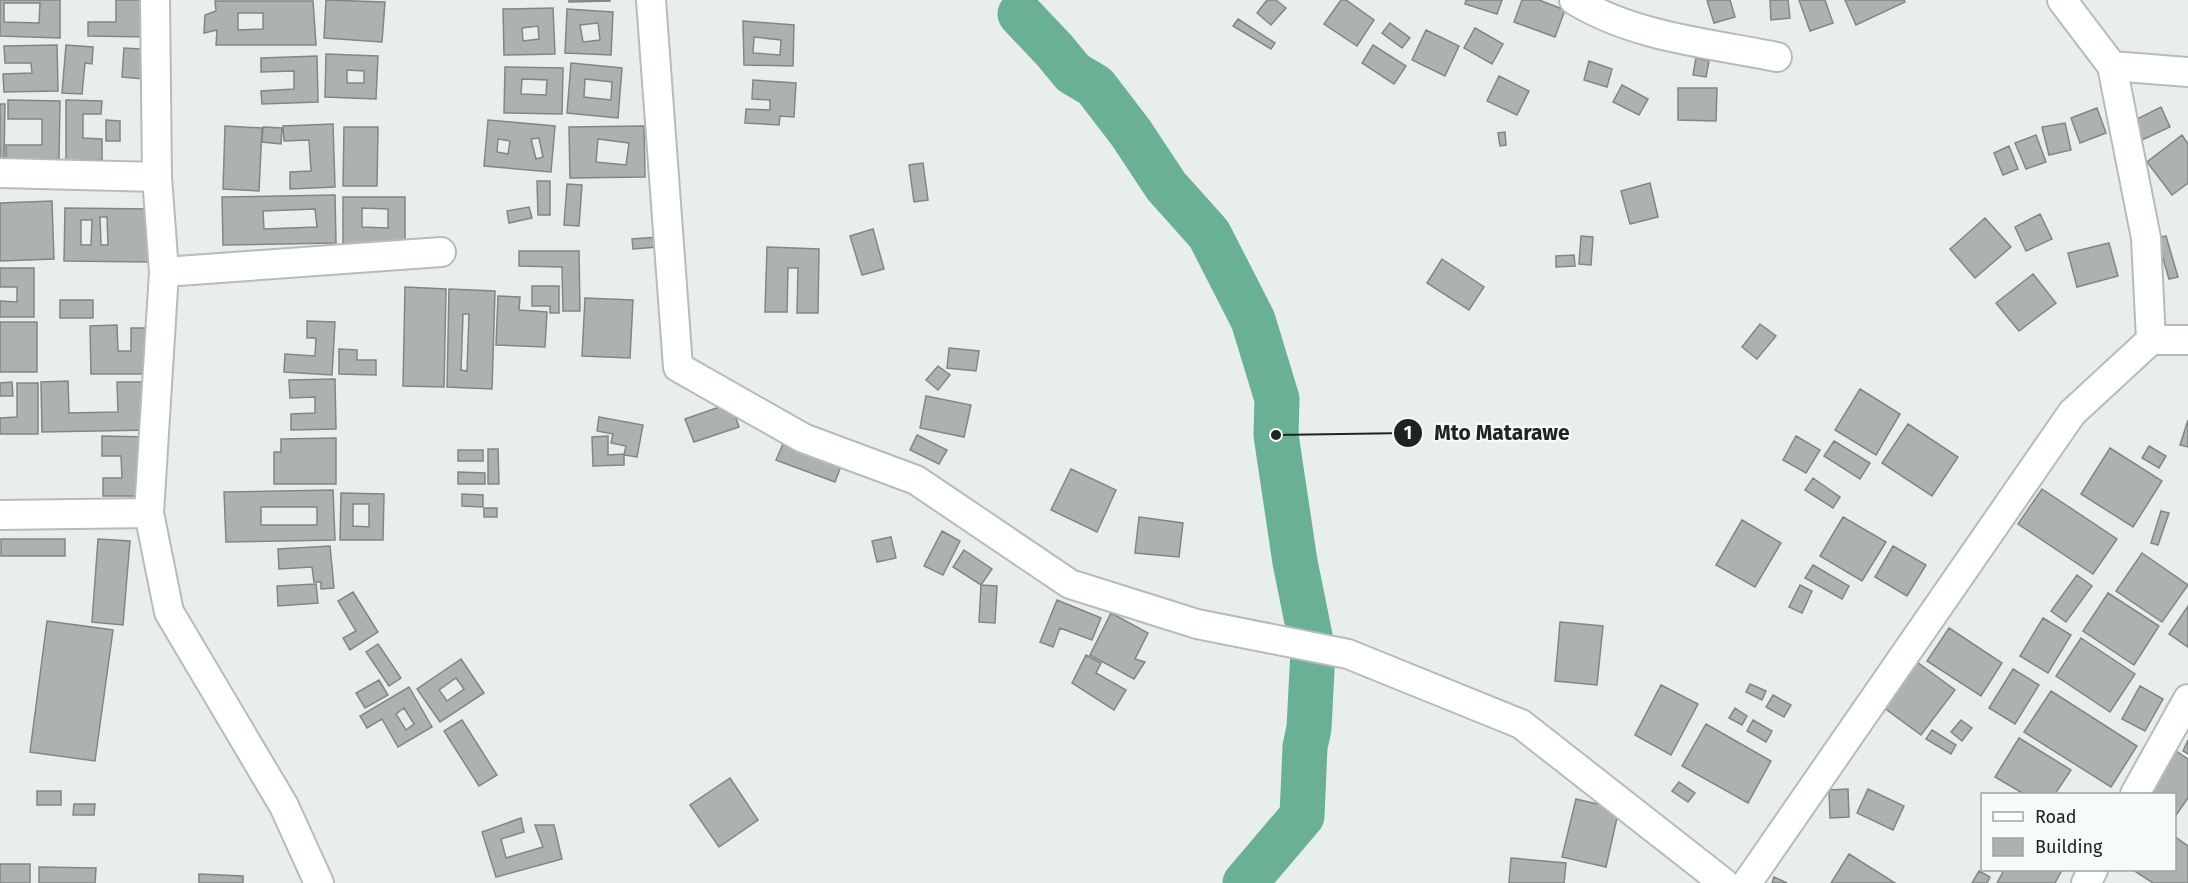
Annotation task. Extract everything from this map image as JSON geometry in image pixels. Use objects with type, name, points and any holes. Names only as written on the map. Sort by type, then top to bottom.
[{"type":"street","points":[[155,0],[157,177],[164,272],[149,513],[169,612],[284,806],[320,883]]},
{"type":"street","points":[[651,0],[678,367],[803,438],[916,480],[1071,584],[1197,624],[1348,654],[1521,724],[1724,883]]},
{"type":"street","points":[[1574,0],[1595,13],[1636,29],[1777,57]]},
{"type":"street","points":[[2062,0],[2112,66],[2146,238],[2151,340]]},
{"type":"street","points":[[2112,66],[2188,72]]},
{"type":"street","points":[[0,173],[157,177]]},
{"type":"street","points":[[164,272],[441,252]]},
{"type":"street","points":[[1747,883],[2072,413],[2151,340],[2188,339]]},
{"type":"street","points":[[0,515],[149,513]]},
{"type":"street","points":[[2136,793],[2188,699]]},
{"type":"building","points":[[0,0],[60,0],[60,38],[0,36]],"holes":[[[4,3],[40,3],[39,23],[4,22]]]},
{"type":"building","points":[[116,0],[150,0],[150,37],[88,36],[88,22],[116,22]]},
{"type":"building","points":[[326,0],[385,2],[382,42],[324,38]]},
{"type":"building","points":[[569,0],[610,0],[610,1],[569,2]]},
{"type":"building","points":[[1267,0],[1276,0],[1286,8],[1271,25],[1257,13]]},
{"type":"building","points":[[1341,0],[1346,0],[1374,20],[1357,46],[1324,24]]},
{"type":"building","points":[[1466,0],[1502,0],[1497,14],[1465,4]]},
{"type":"building","points":[[1522,0],[1539,0],[1565,10],[1555,37],[1514,22]]},
{"type":"building","points":[[1707,0],[1730,0],[1735,17],[1714,23]]},
{"type":"building","points":[[1770,0],[1788,0],[1790,18],[1771,20]]},
{"type":"building","points":[[1799,0],[1825,0],[1833,23],[1810,31]]},
{"type":"building","points":[[1845,0],[1904,0],[1905,2],[1856,25]]},
{"type":"building","points":[[215,1],[313,1],[316,45],[216,45],[217,30],[204,33],[205,15],[216,11]],"holes":[[[238,13],[263,13],[263,29],[238,30]]]},
{"type":"building","points":[[553,8],[555,54],[504,55],[503,9]],"holes":[[[538,26],[539,39],[523,41],[522,28]]]},
{"type":"building","points":[[567,9],[613,12],[611,55],[565,53]],"holes":[[[598,23],[600,40],[583,42],[580,25]]]},
{"type":"building","points":[[1238,19],[1275,43],[1271,49],[1233,26]]},
{"type":"building","points":[[743,21],[794,25],[793,66],[744,65]],"holes":[[[754,37],[781,40],[780,55],[753,53]]]},
{"type":"building","points":[[1390,23],[1410,38],[1402,48],[1382,33]]},
{"type":"building","points":[[1475,28],[1503,44],[1492,64],[1464,48]]},
{"type":"building","points":[[1426,30],[1459,46],[1445,76],[1412,60]]},
{"type":"building","points":[[57,45],[58,91],[4,92],[3,74],[32,73],[31,63],[5,63],[4,46]]},
{"type":"building","points":[[66,45],[93,47],[92,64],[85,63],[82,94],[62,93]]},
{"type":"building","points":[[1373,45],[1406,66],[1394,84],[1362,63]]},
{"type":"building","points":[[124,48],[154,50],[144,79],[122,77]]},
{"type":"building","points":[[326,54],[378,56],[376,99],[325,97]],"holes":[[[347,70],[364,71],[364,83],[347,83]]]},
{"type":"building","points":[[317,56],[318,102],[262,104],[261,91],[294,89],[294,71],[261,72],[261,58]]},
{"type":"building","points":[[1696,58],[1709,61],[1706,77],[1693,75]]},
{"type":"building","points":[[1589,61],[1612,69],[1607,87],[1584,80]]},
{"type":"building","points":[[571,63],[622,68],[618,118],[567,113]],"holes":[[[585,79],[612,82],[611,100],[584,97]]]},
{"type":"building","points":[[505,67],[563,68],[562,114],[504,113]],"holes":[[[522,79],[547,80],[546,95],[521,94]]]},
{"type":"building","points":[[1499,76],[1529,91],[1517,115],[1487,101]]},
{"type":"building","points":[[753,80],[796,83],[794,117],[780,116],[779,125],[745,123],[746,109],[770,110],[770,100],[752,99]]},
{"type":"building","points":[[1622,85],[1648,99],[1639,115],[1613,102]]},
{"type":"building","points":[[1678,88],[1717,88],[1716,121],[1678,120]]},
{"type":"building","points":[[8,100],[60,101],[59,159],[6,159],[6,145],[42,145],[42,119],[8,119]]},
{"type":"building","points":[[66,100],[102,101],[101,114],[83,114],[83,138],[102,139],[102,160],[66,160]]},
{"type":"building","points":[[0,104],[5,104],[4,159],[0,159]]},
{"type":"building","points":[[2161,107],[2170,127],[2142,140],[2133,121]]},
{"type":"building","points":[[2097,108],[2106,133],[2080,143],[2071,118]]},
{"type":"building","points":[[106,120],[120,121],[120,141],[106,141]]},
{"type":"building","points":[[488,120],[555,126],[551,172],[484,166]],"holes":[[[539,138],[543,157],[536,159],[531,139]],[[498,139],[510,141],[508,154],[497,152]]]},
{"type":"building","points":[[2065,123],[2071,150],[2049,155],[2042,127]]},
{"type":"building","points":[[333,124],[335,187],[290,189],[290,172],[311,171],[309,140],[284,141],[283,126]]},
{"type":"building","points":[[225,126],[262,128],[259,191],[223,189]]},
{"type":"building","points":[[644,126],[645,177],[570,178],[569,127]],"holes":[[[598,139],[629,143],[626,165],[596,162]]]},
{"type":"building","points":[[263,127],[282,128],[281,144],[262,142]]},
{"type":"building","points":[[344,127],[378,127],[377,186],[343,186]]},
{"type":"building","points":[[1505,132],[1506,145],[1500,146],[1498,133]]},
{"type":"building","points":[[2036,135],[2046,162],[2026,169],[2015,143]]},
{"type":"building","points":[[2182,135],[2188,144],[2188,183],[2172,195],[2147,162]]},
{"type":"building","points":[[2009,146],[2018,169],[2003,175],[1994,153]]},
{"type":"building","points":[[923,163],[928,200],[914,202],[909,165]]},
{"type":"building","points":[[537,181],[550,181],[550,215],[538,215]]},
{"type":"building","points":[[1650,183],[1658,217],[1630,224],[1621,191]]},
{"type":"building","points":[[567,184],[582,185],[579,226],[564,225]]},
{"type":"building","points":[[335,195],[336,243],[223,245],[222,197]],"holes":[[[315,209],[317,227],[264,229],[263,211]]]},
{"type":"building","points":[[343,197],[405,197],[405,244],[343,244]],"holes":[[[362,208],[388,209],[388,228],[362,227]]]},
{"type":"building","points":[[52,201],[54,259],[0,261],[0,203]]},
{"type":"building","points":[[529,207],[532,218],[509,223],[507,211]]},
{"type":"building","points":[[65,208],[151,209],[151,262],[64,261]],"holes":[[[100,217],[107,217],[108,245],[101,245]],[[81,220],[92,220],[91,245],[81,245]]]},
{"type":"building","points":[[2040,214],[2052,239],[2026,251],[2015,227]]},
{"type":"building","points":[[1985,218],[2011,247],[1975,278],[1950,249]]},
{"type":"building","points":[[873,229],[884,269],[862,275],[850,236]]},
{"type":"building","points":[[1581,236],[1593,237],[1591,265],[1579,264]]},
{"type":"building","points":[[2166,236],[2178,277],[2169,279],[2157,238]]},
{"type":"building","points":[[658,237],[658,247],[633,249],[632,239]]},
{"type":"building","points":[[2109,243],[2118,276],[2077,287],[2068,253]]},
{"type":"building","points":[[767,247],[819,249],[818,313],[797,313],[798,268],[788,268],[787,312],[765,312]]},
{"type":"building","points":[[519,251],[579,251],[580,311],[563,311],[562,267],[519,266]]},
{"type":"building","points":[[1574,255],[1575,266],[1556,267],[1556,256]]},
{"type":"building","points":[[1442,259],[1484,287],[1469,310],[1427,283]]},
{"type":"building","points":[[0,268],[34,268],[34,317],[0,317],[0,301],[17,302],[17,287],[0,287]]},
{"type":"building","points":[[2033,274],[2056,303],[2019,331],[1996,303]]},
{"type":"building","points":[[532,286],[559,286],[559,313],[550,313],[550,306],[532,306]]},
{"type":"building","points":[[405,287],[446,289],[444,387],[403,386]]},
{"type":"building","points":[[449,289],[495,291],[492,389],[447,387]],"holes":[[[463,314],[469,314],[467,371],[461,370]]]},
{"type":"building","points":[[498,296],[520,297],[519,310],[547,312],[545,347],[496,345]]},
{"type":"building","points":[[585,298],[633,300],[630,358],[582,356]]},
{"type":"building","points":[[60,300],[93,300],[93,318],[60,318]]},
{"type":"building","points":[[307,321],[335,322],[332,375],[284,372],[285,354],[315,356],[316,338],[307,338]]},
{"type":"building","points":[[0,322],[37,322],[37,372],[0,372]]},
{"type":"building","points":[[1760,324],[1776,336],[1757,359],[1742,347]]},
{"type":"building","points":[[117,325],[118,351],[131,351],[131,328],[149,328],[150,374],[91,374],[90,326]]},
{"type":"building","points":[[949,348],[979,351],[976,371],[947,368]]},
{"type":"building","points":[[339,349],[357,350],[357,360],[376,360],[376,375],[339,374]]},
{"type":"building","points":[[938,366],[950,375],[938,390],[926,380]]},
{"type":"building","points":[[335,379],[336,429],[291,430],[291,414],[315,413],[315,397],[290,398],[289,380]]},
{"type":"building","points":[[68,381],[69,413],[118,412],[117,382],[148,382],[149,430],[42,432],[41,382]]},
{"type":"building","points":[[12,382],[13,396],[0,396],[0,383]]},
{"type":"building","points":[[17,383],[38,383],[38,434],[0,434],[0,418],[17,417]]},
{"type":"building","points":[[1860,389],[1900,414],[1876,455],[1835,430]]},
{"type":"building","points":[[926,396],[971,405],[964,437],[920,428]]},
{"type":"building","points":[[731,403],[739,427],[694,442],[685,419]]},
{"type":"building","points":[[599,417],[643,425],[637,457],[624,455],[626,446],[611,443],[613,434],[597,431]]},
{"type":"building","points":[[2188,420],[2188,447],[2180,445]]},
{"type":"building","points":[[1908,424],[1958,457],[1932,496],[1882,463]]},
{"type":"building","points":[[917,435],[947,450],[939,464],[910,450]]},
{"type":"building","points":[[102,436],[148,437],[148,496],[103,496],[103,478],[122,478],[121,456],[102,456]]},
{"type":"building","points":[[608,436],[608,455],[624,454],[624,465],[593,466],[592,437]]},
{"type":"building","points":[[1796,436],[1820,450],[1806,473],[1783,460]]},
{"type":"building","points":[[336,438],[336,484],[274,484],[274,452],[281,452],[281,439]]},
{"type":"building","points":[[1834,441],[1870,463],[1860,479],[1824,456]]},
{"type":"building","points":[[783,444],[841,466],[835,482],[776,460]]},
{"type":"building","points":[[2149,446],[2166,456],[2159,468],[2142,458]]},
{"type":"building","points":[[2110,448],[2162,481],[2133,527],[2081,494]]},
{"type":"building","points":[[488,449],[498,449],[499,484],[488,484]]},
{"type":"building","points":[[458,450],[483,450],[483,461],[458,461]]},
{"type":"building","points":[[1071,469],[1116,490],[1097,532],[1051,510]]},
{"type":"building","points":[[458,472],[485,473],[485,484],[458,484]]},
{"type":"building","points":[[1813,478],[1840,497],[1833,508],[1805,490]]},
{"type":"building","points":[[2042,489],[2117,539],[2093,574],[2018,524]]},
{"type":"building","points":[[333,490],[335,540],[226,542],[224,492]],"holes":[[[261,507],[317,507],[317,525],[261,525]]]},
{"type":"building","points":[[341,493],[384,494],[383,540],[340,540]],"holes":[[[353,504],[369,504],[369,527],[353,526]]]},
{"type":"building","points":[[462,494],[483,495],[483,507],[462,506]]},
{"type":"building","points":[[484,508],[497,508],[497,517],[484,517]]},
{"type":"building","points":[[2161,511],[2169,513],[2158,545],[2151,543]]},
{"type":"building","points":[[1139,517],[1183,523],[1179,557],[1135,553]]},
{"type":"building","points":[[1843,517],[1886,542],[1862,581],[1820,556]]},
{"type":"building","points":[[1742,520],[1781,543],[1755,587],[1716,565]]},
{"type":"building","points":[[942,531],[960,541],[943,575],[924,566]]},
{"type":"building","points":[[891,537],[896,558],[877,562],[872,541]]},
{"type":"building","points":[[1,539],[65,539],[65,556],[1,556]]},
{"type":"building","points":[[98,539],[130,541],[123,625],[92,622]]},
{"type":"building","points":[[330,546],[334,588],[321,589],[321,582],[314,582],[312,567],[279,569],[278,549]]},
{"type":"building","points":[[1893,546],[1926,565],[1907,596],[1875,577]]},
{"type":"building","points":[[964,550],[992,569],[981,585],[953,567]]},
{"type":"building","points":[[2142,553],[2188,585],[2162,622],[2116,591]]},
{"type":"building","points":[[1813,565],[1849,586],[1842,599],[1805,578]]},
{"type":"building","points":[[2077,575],[2092,586],[2066,622],[2051,611]]},
{"type":"building","points":[[316,584],[318,603],[278,606],[277,586]]},
{"type":"building","points":[[981,585],[997,586],[995,623],[979,622]]},
{"type":"building","points":[[1800,585],[1812,591],[1802,613],[1789,607]]},
{"type":"building","points":[[353,592],[378,632],[350,650],[343,638],[356,631],[338,601]]},
{"type":"building","points":[[2108,593],[2159,626],[2134,665],[2083,631]]},
{"type":"building","points":[[1057,600],[1101,618],[1092,640],[1060,628],[1053,647],[1040,642]]},
{"type":"building","points":[[2188,606],[2188,647],[2169,634]]},
{"type":"building","points":[[1111,613],[1148,633],[1135,659],[1145,662],[1134,679],[1090,655]]},
{"type":"building","points":[[2043,618],[2071,635],[2048,673],[2020,656]]},
{"type":"building","points":[[47,621],[113,630],[95,761],[30,752]]},
{"type":"building","points":[[1560,622],[1603,626],[1597,685],[1555,681]]},
{"type":"building","points":[[1949,628],[2002,663],[1981,696],[1927,661]]},
{"type":"building","points":[[2081,638],[2135,674],[2110,712],[2056,676]]},
{"type":"building","points":[[378,644],[401,678],[389,686],[366,652]]},
{"type":"building","points":[[1086,655],[1101,663],[1096,673],[1126,690],[1114,710],[1072,683]]},
{"type":"building","points":[[461,659],[484,693],[440,722],[417,689]],"holes":[[[456,678],[464,689],[447,701],[439,690]]]},
{"type":"building","points":[[1917,662],[1955,690],[1921,735],[1883,707]]},
{"type":"building","points":[[2013,669],[2039,685],[2015,724],[1989,708]]},
{"type":"building","points":[[379,680],[388,695],[365,708],[356,693]]},
{"type":"building","points":[[1750,684],[1766,691],[1762,700],[1746,692]]},
{"type":"building","points":[[1661,685],[1698,704],[1671,755],[1635,735]]},
{"type":"building","points":[[2140,686],[2163,699],[2145,731],[2122,719]]},
{"type":"building","points":[[409,687],[432,727],[398,747],[382,719],[367,728],[360,716]],"holes":[[[404,708],[414,724],[406,730],[396,714]]]},
{"type":"building","points":[[2051,691],[2137,746],[2111,787],[2024,732]]},
{"type":"building","points":[[1773,695],[1791,705],[1784,717],[1766,707]]},
{"type":"building","points":[[1735,708],[1747,716],[1742,725],[1729,718]]},
{"type":"building","points":[[462,720],[497,775],[479,786],[444,731]]},
{"type":"building","points":[[1753,720],[1772,731],[1766,742],[1747,731]]},
{"type":"building","points":[[1961,720],[1972,728],[1962,741],[1951,732]]},
{"type":"building","points":[[1706,724],[1771,761],[1748,803],[1682,766]]},
{"type":"building","points":[[1932,730],[1956,745],[1951,754],[1926,739]]},
{"type":"building","points":[[2019,738],[2071,770],[2056,793],[2022,793],[1995,777]]},
{"type":"building","points":[[2188,740],[2188,754],[2183,751]]},
{"type":"building","points":[[2176,751],[2188,759],[2188,798],[2176,815],[2176,793],[2148,793]]},
{"type":"building","points":[[730,778],[758,820],[719,847],[690,805]]},
{"type":"building","points":[[1679,782],[1695,793],[1688,802],[1672,791]]},
{"type":"building","points":[[1848,789],[1849,817],[1830,818],[1829,790]]},
{"type":"building","points":[[1868,789],[1904,806],[1893,830],[1857,813]]},
{"type":"building","points":[[37,791],[61,791],[61,805],[37,805]]},
{"type":"building","points":[[1576,799],[1619,809],[1606,867],[1562,857]]},
{"type":"building","points":[[74,804],[95,804],[94,815],[73,815]]},
{"type":"building","points":[[521,818],[524,832],[501,839],[506,858],[543,847],[535,825],[554,825],[562,859],[496,877],[482,832]]},
{"type":"building","points":[[2176,837],[2188,846],[2188,883],[2153,883],[2135,871],[2176,871]]},
{"type":"building","points":[[1849,854],[1895,883],[1831,883]]},
{"type":"building","points":[[1511,858],[1566,863],[1564,883],[1509,883]]},
{"type":"building","points":[[0,864],[30,864],[30,883],[0,883]]},
{"type":"building","points":[[39,867],[96,868],[95,883],[39,883]]},
{"type":"building","points":[[1979,871],[1990,877],[1987,883],[1972,883]]},
{"type":"building","points":[[2003,871],[2061,871],[2055,883],[1997,883]]},
{"type":"building","points":[[199,874],[243,876],[243,883],[199,883]]},
{"type":"building","points":[[1774,877],[1787,883],[1772,883]]},
{"type":"waterway","points":[[1020,14],[1073,73],[1095,86],[1131,133],[1166,186],[1209,234],[1253,320],[1277,399],[1276,435],[1295,562],[1313,651],[1309,728],[1305,747],[1302,816],[1245,883]]},
{"type":"place","name":"Mto Matarawe","points":[[1276,435]]}]
